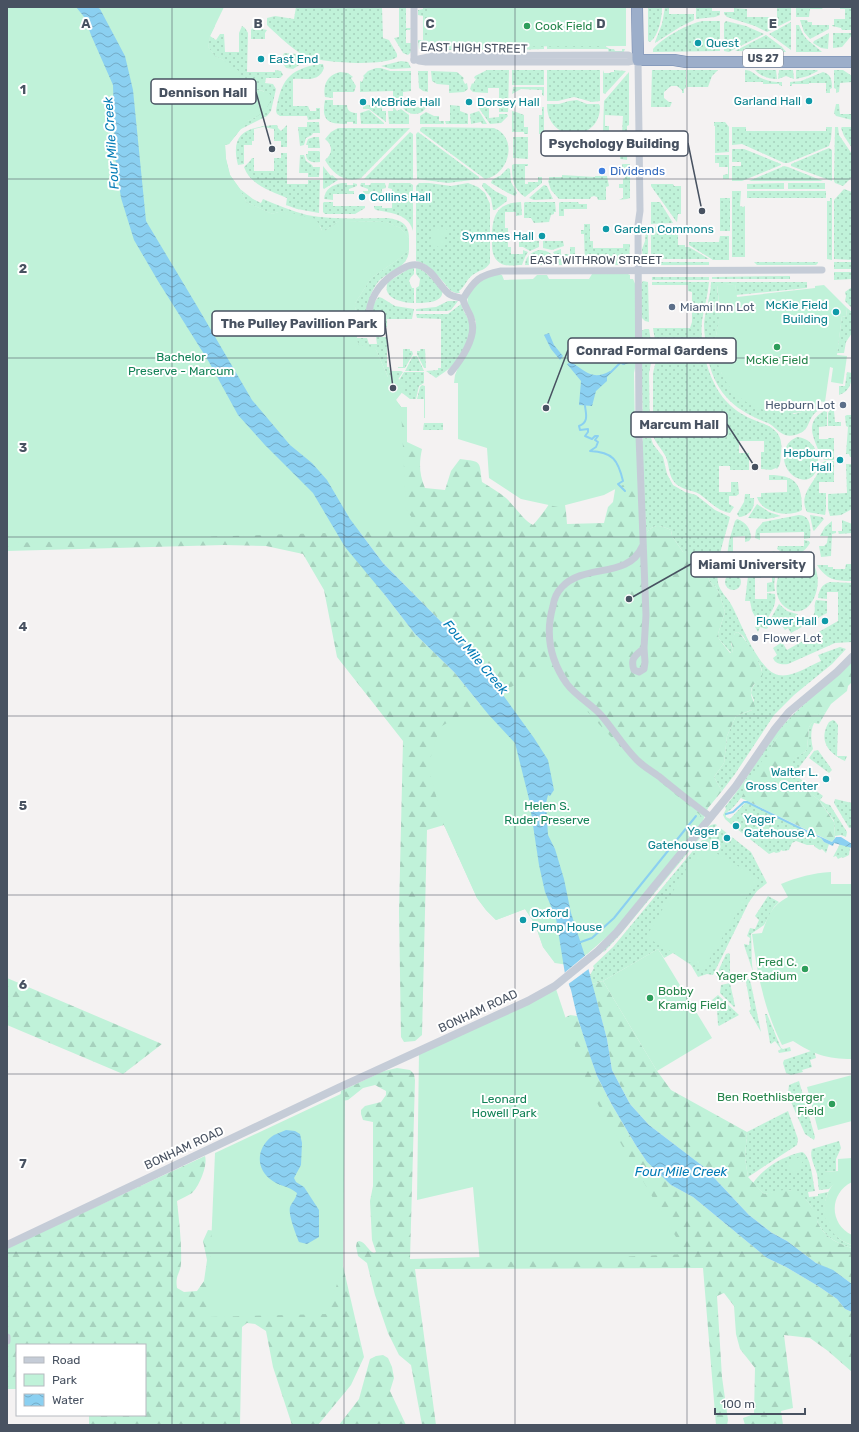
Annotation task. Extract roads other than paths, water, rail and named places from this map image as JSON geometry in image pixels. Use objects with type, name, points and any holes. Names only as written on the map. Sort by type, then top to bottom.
[{"type":"highway","points":[[637,7],[638,60]]},
{"type":"highway","name":"EAST HIGH STREET","points":[[674,60],[687,58],[852,58]]},
{"type":"highway","name":"EAST HIGH STREET","points":[[638,60],[674,60],[694,62],[852,62]]},
{"type":"street","name":"EAST HIGH STREET","points":[[414,7],[414,60],[426,62],[628,62],[638,60]]},
{"type":"street","points":[[638,60],[639,436],[646,614],[644,648]]},
{"type":"street","points":[[369,312],[370,305],[377,290],[389,276],[407,266],[415,265],[426,269],[450,295],[464,299],[466,310],[472,318],[473,328],[471,338],[465,353],[451,372]]},
{"type":"street","name":"EAST WITHROW STREET","points":[[464,299],[469,288],[476,280],[487,274],[501,271],[822,270]]},
{"type":"street","points":[[643,545],[638,555],[632,560],[620,566],[577,576],[560,589],[554,599],[550,616],[548,633],[550,648],[567,684],[595,708],[637,760],[695,806],[712,817]]},
{"type":"street","name":"BONHAM ROAD","points":[[7,1245],[338,1088],[517,1006],[555,986],[590,958],[617,932],[712,817],[736,786],[775,729],[789,712],[837,672],[852,657]]},
{"type":"water","name":"Four Mile Creek","points":[[76,7],[97,7],[100,9],[125,56],[133,90],[146,221],[252,400],[290,445],[312,463],[327,480],[350,519],[383,563],[474,655],[534,738],[548,760],[554,790],[550,796],[548,795],[546,803],[548,835],[555,849],[564,879],[571,913],[585,956],[607,1039],[612,1070],[630,1104],[649,1125],[704,1167],[749,1215],[772,1233],[787,1241],[816,1263],[833,1270],[852,1284],[852,1312],[845,1309],[837,1299],[818,1286],[786,1267],[767,1258],[693,1197],[671,1185],[647,1162],[635,1144],[597,1076],[577,1016],[571,990],[565,974],[556,918],[545,892],[539,865],[529,799],[515,743],[488,714],[454,672],[415,634],[345,547],[313,493],[264,444],[238,415],[209,362],[158,281],[134,240],[121,198],[115,157],[113,85],[85,18]]},
{"type":"water","points":[[549,333],[554,345],[563,356],[560,360],[551,349],[544,335]]},
{"type":"water","points":[[624,346],[633,348],[629,363],[623,365],[616,361]]},
{"type":"water","points":[[571,362],[589,374],[598,375],[610,371],[612,372],[607,377],[607,381],[596,391],[592,406],[579,405],[581,381],[567,364]]},
{"type":"water","points":[[810,832],[832,842],[836,837],[841,837],[852,844],[852,848],[834,843],[833,846],[824,842],[821,838],[811,834]]},
{"type":"water","points":[[286,1130],[295,1131],[300,1134],[302,1143],[301,1165],[294,1178],[296,1182],[304,1187],[319,1210],[319,1237],[307,1244],[299,1242],[290,1215],[290,1207],[297,1193],[270,1179],[265,1174],[260,1162],[261,1150],[264,1144],[274,1135]]},
{"type":"waterway","points":[[611,372],[620,363]]},
{"type":"waterway","points":[[585,406],[586,420],[579,426],[580,430],[588,429],[585,436],[592,439],[595,436],[598,436],[595,440],[598,442],[596,447],[590,451],[604,453],[613,458],[619,468],[623,481],[618,484],[625,491]]},
{"type":"waterway","points":[[726,814],[733,812],[744,802],[747,802],[810,833]]},
{"type":"waterway","points":[[578,943],[592,938],[614,918],[696,816]]},
{"type":"place","name":"Cook Field","points":[[527,26]]},
{"type":"place","name":"Quest","points":[[698,43]]},
{"type":"place","name":"East End","points":[[261,59]]},
{"type":"place","name":"Garland Hall","points":[[809,101]]},
{"type":"place","name":"McBride Hall","points":[[363,102]]},
{"type":"place","name":"Dorsey Hall","points":[[469,102]]},
{"type":"place","name":"Dennison Hall","points":[[272,149]]},
{"type":"place","name":"Dividends","points":[[602,171]]},
{"type":"place","name":"Collins Hall","points":[[362,197]]},
{"type":"place","name":"Psychology Building","points":[[702,211]]},
{"type":"place","name":"Garden Commons","points":[[606,229]]},
{"type":"place","name":"Symmes Hall","points":[[542,236]]},
{"type":"place","name":"Miami Inn Lot","points":[[672,307]]},
{"type":"place","name":"McKie Field Building","points":[[836,312]]},
{"type":"place","name":"McKie Field","points":[[777,347]]},
{"type":"place","name":"The Pulley Pavillion Park","points":[[393,388]]},
{"type":"place","name":"Hepburn Lot","points":[[843,405]]},
{"type":"place","name":"Conrad Formal Gardens","points":[[546,408]]},
{"type":"place","name":"Hepburn Hall","points":[[840,460]]},
{"type":"place","name":"Marcum Hall","points":[[755,467]]},
{"type":"place","name":"Miami University","points":[[629,599]]},
{"type":"place","name":"Flower Hall","points":[[825,621]]},
{"type":"place","name":"Flower Lot","points":[[755,638]]},
{"type":"place","name":"Walter L. Gross Center","points":[[826,779]]},
{"type":"place","name":"Yager Gatehouse A","points":[[736,826]]},
{"type":"place","name":"Yager Gatehouse B","points":[[727,838]]},
{"type":"place","name":"Oxford Pump House","points":[[523,920]]},
{"type":"place","name":"Fred C. Yager Stadium","points":[[805,969]]},
{"type":"place","name":"Bobby Kramig Field","points":[[650,998]]},
{"type":"place","name":"Ben Roethlisberger Field","points":[[832,1104]]},
{"type":"park label","name":"Bachelor Preserve - Marcum","points":[[181,364]]},
{"type":"park label","name":"Helen S. Ruder Preserve","points":[[547,813]]},
{"type":"park label","name":"Leonard Howell Park","points":[[504,1106]]}]
